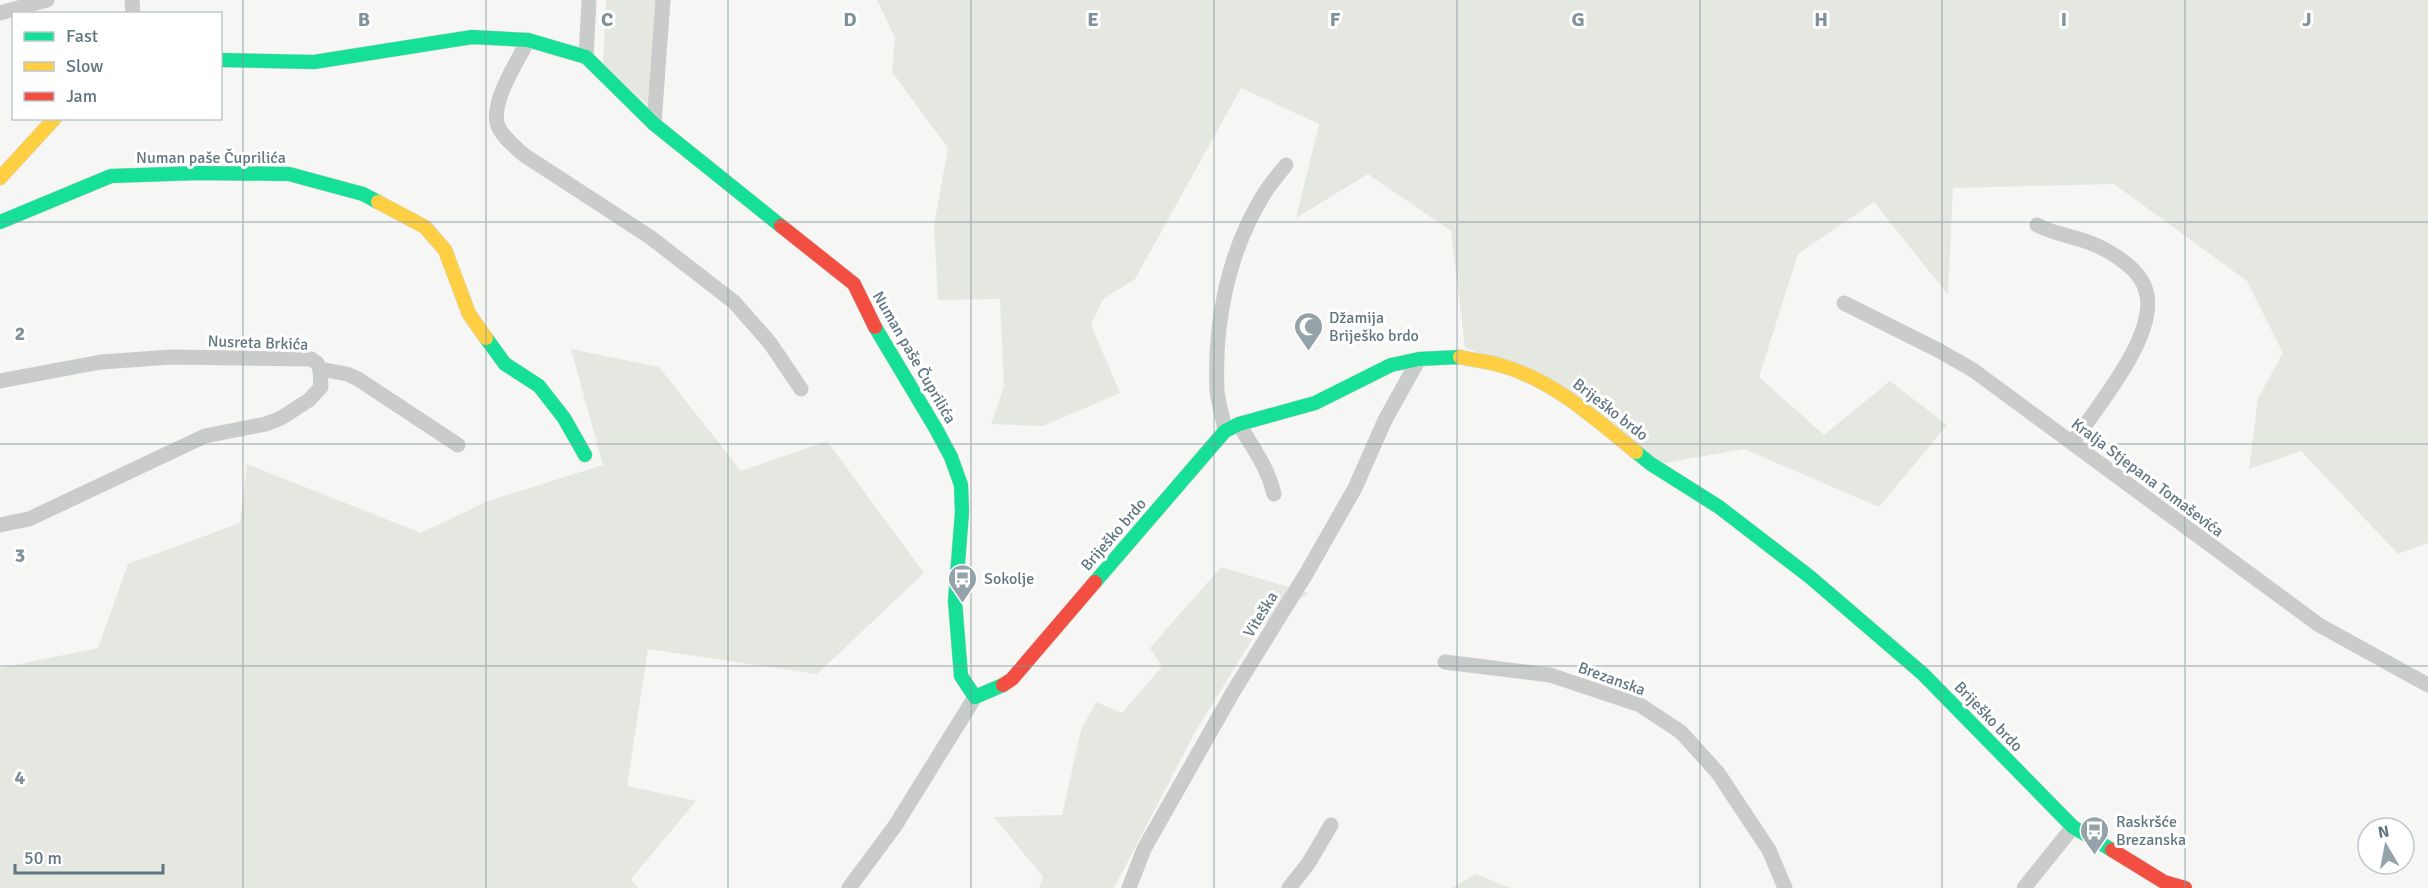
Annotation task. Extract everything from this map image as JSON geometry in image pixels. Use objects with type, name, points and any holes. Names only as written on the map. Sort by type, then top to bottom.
[{"type":"street","points":[[0,13],[47,0]]},
{"type":"street","points":[[586,57],[588,0]]},
{"type":"street","points":[[654,124],[663,0]]},
{"type":"street","name":"Numan paše Čuprilića","points":[[222,60],[314,63],[472,37],[528,40],[586,57],[654,124],[854,284],[871,320],[936,429],[960,485],[963,512],[955,601],[961,676],[975,696]]},
{"type":"street","points":[[528,40],[498,106],[497,124],[510,142],[524,155],[650,237],[734,302],[770,343],[801,389]]},
{"type":"street","points":[[0,178],[53,120]]},
{"type":"street","points":[[1274,494],[1269,474],[1262,460],[1232,427],[1217,392],[1218,337],[1226,283],[1245,232],[1259,203],[1287,165]]},
{"type":"street","name":"Numan paše Čuprilića","points":[[0,222],[111,176],[199,172],[289,174],[363,194],[426,227],[445,250],[469,314],[486,339],[505,364],[539,386],[564,418],[585,454]]},
{"type":"street","points":[[2037,225],[2052,233],[2078,238],[2101,247],[2121,260],[2134,271],[2145,287],[2147,299],[2146,320],[2138,346],[2073,442]]},
{"type":"street","name":"Kralja Stjepana Tomaševića","points":[[1844,303],[1973,370],[2319,625],[2428,685]]},
{"type":"street","name":"Briješko brdo","points":[[975,696],[995,690],[1012,679],[1232,427],[1315,403],[1391,365],[1419,358],[1452,356],[1497,364],[1537,379],[1574,401],[1651,464],[1719,507],[1801,570],[1923,674],[2073,827],[2164,882],[2185,888]]},
{"type":"street","name":"Nusreta Brkića","points":[[0,381],[101,362],[171,357],[304,358],[317,363],[320,369],[321,387],[315,395],[281,418],[266,424],[205,436],[29,519],[0,525]]},
{"type":"street","name":"Viteška","points":[[1129,888],[1144,849],[1233,692],[1306,574],[1355,488],[1385,420],[1419,358]]},
{"type":"street","points":[[320,369],[358,379],[458,446]]},
{"type":"street","name":"Brezanska","points":[[1445,662],[1550,675],[1640,705],[1680,732],[1718,773],[1769,850],[1785,888]]},
{"type":"street","points":[[849,888],[895,826],[975,696]]},
{"type":"street","points":[[1289,888],[1308,864],[1331,825]]},
{"type":"street","points":[[2024,888],[2073,827]]},
{"type":"shaded area","points":[[606,0],[671,0],[658,115],[603,64]]},
{"type":"shaded area","points":[[877,0],[2428,0],[2428,543],[2398,554],[2301,451],[2249,469],[2258,398],[2283,353],[2247,281],[2114,184],[1953,188],[1948,295],[1874,202],[1798,254],[1759,377],[1824,435],[1890,381],[1947,425],[1879,507],[1744,449],[1653,465],[1574,398],[1465,347],[1451,231],[1368,174],[1296,218],[1319,124],[1241,88],[1135,279],[1103,299],[1091,325],[1120,393],[1043,426],[991,424],[1004,386],[1000,299],[938,300],[934,225],[948,148],[892,72],[895,38]]},
{"type":"shaded area","points":[[571,349],[659,367],[741,471],[827,441],[924,573],[817,674],[648,649],[627,786],[696,801],[631,879],[638,888],[0,888],[0,668],[98,648],[128,564],[240,523],[247,464],[421,533],[488,501],[603,465]]},
{"type":"shaded area","points":[[1221,567],[1309,593],[1259,628],[1195,732],[1114,888],[1039,888],[1043,877],[994,817],[1062,815],[1081,730],[1096,702],[1122,713],[1162,667],[1150,648]]},
{"type":"shaded area","points":[[1476,874],[1511,888],[1452,888]]},
{"type":"traffic: fast","points":[[222,60],[314,62],[472,37],[528,40],[586,57],[654,124],[781,226]]},
{"type":"traffic: fast","points":[[0,222],[111,176],[199,173],[289,174],[363,194],[378,202]]},
{"type":"traffic: fast","points":[[875,327],[936,429],[951,457],[961,485],[962,512],[955,601],[961,676],[975,697],[1003,685]]},
{"type":"traffic: fast","points":[[486,338],[505,364],[539,386],[564,418],[585,455]]},
{"type":"traffic: fast","points":[[1095,582],[1225,431],[1239,424],[1315,403],[1391,365],[1419,359],[1460,357]]},
{"type":"traffic: fast","points":[[1636,452],[1719,507],[1810,577],[1923,674],[2073,827],[2112,850]]},
{"type":"traffic: slow","points":[[0,178],[53,120]]},
{"type":"traffic: slow","points":[[378,202],[425,227],[445,250],[469,314],[486,338]]},
{"type":"traffic: slow","points":[[1460,357],[1496,364],[1535,379],[1570,400],[1636,452]]},
{"type":"traffic: jam","points":[[781,226],[854,284],[875,327]]},
{"type":"traffic: jam","points":[[1003,685],[1012,679],[1095,582]]},
{"type":"traffic: jam","points":[[2112,850],[2164,882],[2185,888]]},
{"type":"place","name":"Džamija Briješko brdo","points":[[1308,352]]},
{"type":"place","name":"Sokolje","points":[[963,604]]},
{"type":"place","name":"Raskršće Brezanska","points":[[2095,856]]}]
